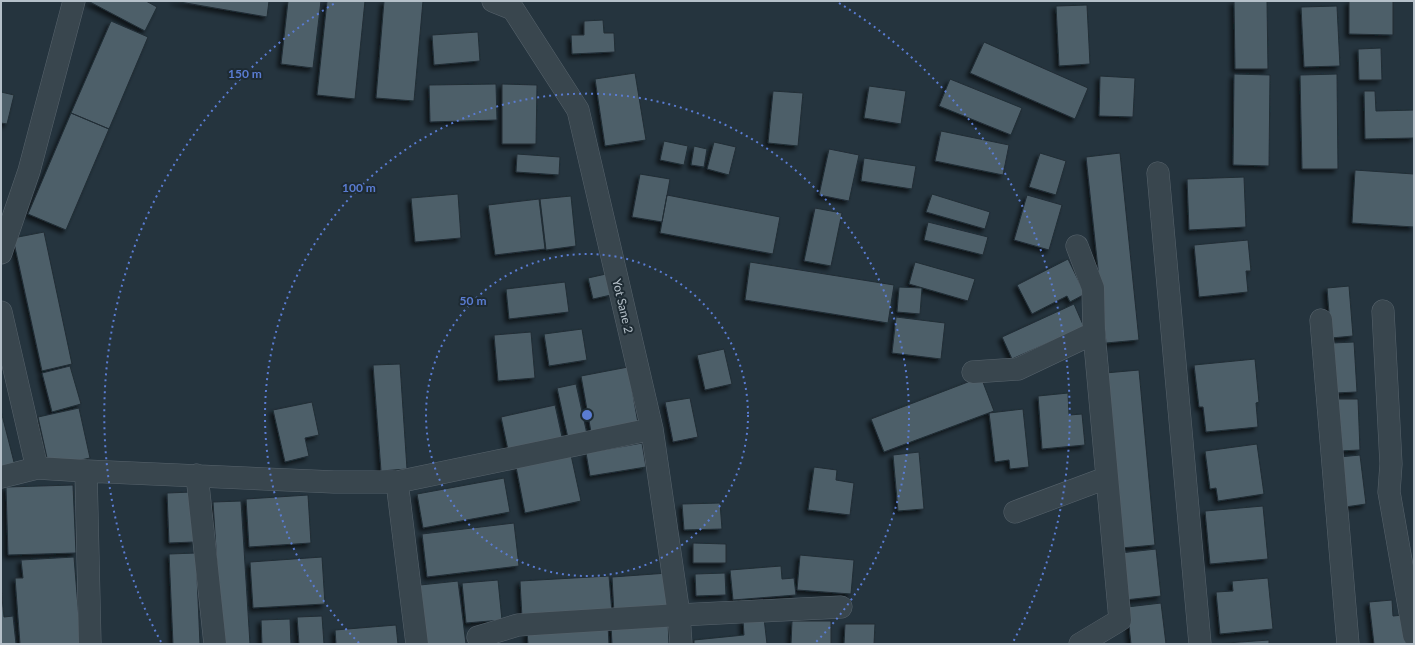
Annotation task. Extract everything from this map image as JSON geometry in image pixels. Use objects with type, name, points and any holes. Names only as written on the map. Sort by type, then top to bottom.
[{"type":"street","points":[[1,253],[28,171],[74,1]]},
{"type":"street","name":"Yot Sane 2","points":[[493,1],[513,9],[578,110],[652,429],[679,615],[681,644]]},
{"type":"street","points":[[1158,173],[1200,644]]},
{"type":"street","points":[[1078,246],[1093,288],[1094,333],[1120,620],[1080,644]]},
{"type":"street","points":[[1383,311],[1391,464],[1389,492],[1414,635]]},
{"type":"street","points":[[1,312],[37,468]]},
{"type":"street","points":[[1321,320],[1348,644]]},
{"type":"street","points":[[973,372],[1018,369],[1094,333]]},
{"type":"street","points":[[1,477],[37,468],[334,482],[397,482],[652,429]]},
{"type":"street","points":[[86,471],[90,644]]},
{"type":"street","points":[[197,475],[215,644]]},
{"type":"street","points":[[1015,512],[1106,478]]},
{"type":"street","points":[[397,482],[417,644]]},
{"type":"street","points":[[478,637],[519,635],[679,615],[841,607]]},
{"type":"building","points":[[88,1],[146,1],[157,7],[145,31]]},
{"type":"building","points":[[174,1],[269,1],[267,17]]},
{"type":"building","points":[[288,1],[321,1],[313,68],[281,64]]},
{"type":"building","points":[[327,1],[365,1],[355,99],[317,95]]},
{"type":"building","points":[[384,1],[423,1],[414,101],[376,98]]},
{"type":"building","points":[[1234,1],[1267,1],[1268,69],[1235,69]]},
{"type":"building","points":[[1349,1],[1393,1],[1393,35],[1349,34]]},
{"type":"building","points":[[1087,5],[1090,64],[1059,66],[1056,6]]},
{"type":"building","points":[[1337,6],[1340,66],[1304,67],[1301,7]]},
{"type":"building","points":[[603,20],[604,33],[614,33],[615,52],[572,54],[571,35],[584,35],[584,21]]},
{"type":"building","points":[[111,21],[148,37],[109,129],[71,113]]},
{"type":"building","points":[[478,32],[480,61],[434,65],[432,35]]},
{"type":"building","points":[[984,42],[1088,88],[1075,119],[970,73]]},
{"type":"building","points":[[1381,48],[1382,80],[1359,80],[1358,49]]},
{"type":"building","points":[[635,73],[646,140],[605,146],[595,79]]},
{"type":"building","points":[[1234,74],[1270,75],[1269,166],[1233,165]]},
{"type":"building","points":[[1337,74],[1338,169],[1302,169],[1300,75]]},
{"type":"building","points":[[1100,76],[1135,78],[1133,117],[1099,116]]},
{"type":"building","points":[[950,79],[1022,108],[1011,135],[939,106]]},
{"type":"building","points":[[496,84],[497,120],[430,122],[429,85]]},
{"type":"building","points":[[502,84],[537,85],[536,144],[502,144]]},
{"type":"building","points":[[869,86],[906,91],[901,124],[864,118]]},
{"type":"building","points":[[773,91],[803,93],[798,146],[768,143]]},
{"type":"building","points":[[1364,91],[1375,91],[1376,111],[1414,110],[1414,138],[1365,139]]},
{"type":"building","points":[[1,92],[14,95],[7,124],[1,123]]},
{"type":"building","points":[[71,113],[109,129],[66,230],[28,214]]},
{"type":"building","points":[[941,131],[1009,145],[1003,175],[935,161]]},
{"type":"building","points":[[664,141],[688,146],[684,165],[660,160]]},
{"type":"building","points":[[714,142],[736,147],[729,175],[707,169]]},
{"type":"building","points":[[694,146],[707,149],[704,167],[691,165]]},
{"type":"building","points":[[829,149],[859,155],[849,201],[819,195]]},
{"type":"building","points":[[1040,153],[1066,161],[1056,195],[1029,187]]},
{"type":"building","points":[[1120,153],[1139,340],[1106,343],[1086,157]]},
{"type":"building","points":[[517,154],[560,157],[559,175],[516,172]]},
{"type":"building","points":[[864,158],[916,166],[912,189],[861,181]]},
{"type":"building","points":[[1355,170],[1414,174],[1414,227],[1352,223]]},
{"type":"building","points":[[640,174],[670,179],[662,222],[632,217]]},
{"type":"building","points":[[1244,177],[1246,227],[1189,230],[1187,179]]},
{"type":"building","points":[[458,194],[461,238],[415,242],[411,198]]},
{"type":"building","points":[[932,194],[990,212],[985,229],[926,212]]},
{"type":"building","points":[[667,195],[780,217],[773,254],[660,233]]},
{"type":"building","points":[[1027,195],[1062,205],[1049,250],[1014,240]]},
{"type":"building","points":[[571,196],[576,246],[546,250],[540,199]]},
{"type":"building","points":[[539,199],[545,249],[495,255],[488,205]]},
{"type":"building","points":[[815,208],[842,213],[831,266],[804,261]]},
{"type":"building","points":[[928,222],[988,237],[983,255],[924,240]]},
{"type":"building","points":[[44,232],[72,364],[42,371],[13,238]]},
{"type":"building","points":[[1248,240],[1251,271],[1246,271],[1248,292],[1199,297],[1194,245]]},
{"type":"building","points":[[1068,259],[1085,294],[1070,302],[1067,296],[1032,314],[1017,285]]},
{"type":"building","points":[[750,262],[894,285],[888,323],[745,300]]},
{"type":"building","points":[[915,262],[975,279],[968,301],[909,284]]},
{"type":"building","points":[[606,274],[611,295],[593,299],[588,278]]},
{"type":"building","points":[[565,282],[569,312],[509,319],[506,289]]},
{"type":"building","points":[[1349,286],[1353,336],[1331,338],[1327,288]]},
{"type":"building","points":[[899,287],[922,288],[920,314],[897,312]]},
{"type":"building","points":[[1074,304],[1084,327],[1012,359],[1002,337]]},
{"type":"building","points":[[896,317],[945,323],[941,359],[892,353]]},
{"type":"building","points":[[582,329],[587,360],[549,366],[544,334]]},
{"type":"building","points":[[531,332],[535,378],[498,381],[494,335]]},
{"type":"building","points":[[1354,342],[1357,392],[1335,393],[1332,343]]},
{"type":"building","points":[[724,349],[732,384],[705,390],[697,355]]},
{"type":"building","points":[[1255,359],[1259,402],[1256,403],[1258,427],[1206,432],[1203,407],[1199,407],[1194,365]]},
{"type":"building","points":[[400,364],[407,469],[381,471],[373,365]]},
{"type":"building","points":[[70,366],[81,404],[52,412],[42,373]]},
{"type":"building","points":[[628,367],[638,423],[591,432],[581,376]]},
{"type":"building","points":[[1139,370],[1155,545],[1121,548],[1105,373]]},
{"type":"building","points":[[981,377],[994,411],[884,452],[871,419]]},
{"type":"building","points":[[576,384],[587,434],[568,438],[557,388]]},
{"type":"building","points":[[1068,393],[1069,415],[1082,414],[1085,445],[1042,449],[1038,396]]},
{"type":"building","points":[[690,398],[698,437],[673,442],[665,402]]},
{"type":"building","points":[[1336,399],[1358,399],[1360,450],[1339,451]]},
{"type":"building","points":[[312,402],[319,435],[305,438],[309,456],[285,462],[273,410]]},
{"type":"building","points":[[555,405],[562,437],[508,450],[501,417]]},
{"type":"building","points":[[79,408],[90,458],[49,467],[38,417]]},
{"type":"building","points":[[1023,409],[1029,467],[1010,469],[1009,460],[995,462],[989,413]]},
{"type":"building","points":[[1,411],[15,466],[1,469]]},
{"type":"building","points":[[642,443],[646,467],[590,476],[586,453]]},
{"type":"building","points":[[1257,444],[1264,494],[1218,501],[1216,488],[1210,489],[1205,451]]},
{"type":"building","points":[[919,452],[924,509],[898,511],[893,455]]},
{"type":"building","points":[[571,455],[581,501],[525,513],[516,467]]},
{"type":"building","points":[[1360,455],[1366,504],[1345,507],[1339,457]]},
{"type":"building","points":[[814,467],[837,470],[836,480],[854,483],[850,515],[808,510]]},
{"type":"building","points":[[504,478],[510,512],[423,528],[417,494]]},
{"type":"building","points":[[73,485],[76,553],[8,555],[6,487]]},
{"type":"building","points":[[192,492],[194,542],[169,543],[167,493]]},
{"type":"building","points":[[308,495],[311,543],[249,547],[246,499]]},
{"type":"building","points":[[241,501],[250,644],[222,644],[213,502]]},
{"type":"building","points":[[720,503],[722,529],[684,530],[682,504]]},
{"type":"building","points":[[1263,506],[1268,559],[1210,564],[1205,511]]},
{"type":"building","points":[[514,523],[519,566],[427,577],[422,534]]},
{"type":"building","points":[[693,543],[726,544],[726,563],[693,563]]},
{"type":"building","points":[[1156,549],[1161,596],[1125,600],[1120,553]]},
{"type":"building","points":[[196,553],[200,644],[173,644],[169,554]]},
{"type":"building","points":[[800,555],[854,560],[851,594],[797,590]]},
{"type":"building","points":[[74,557],[81,644],[20,644],[15,578],[23,578],[21,560]]},
{"type":"building","points":[[322,557],[325,604],[253,608],[250,562]]},
{"type":"building","points":[[781,566],[782,579],[794,578],[796,595],[733,600],[730,570]]},
{"type":"building","points":[[668,573],[671,610],[614,614],[612,577]]},
{"type":"building","points":[[725,573],[726,595],[696,596],[695,574]]},
{"type":"building","points":[[609,576],[612,613],[522,618],[520,581]]},
{"type":"building","points":[[1268,578],[1273,629],[1220,634],[1216,592],[1233,591],[1232,581]]},
{"type":"building","points":[[498,580],[502,620],[466,623],[462,583]]},
{"type":"building","points":[[458,581],[466,644],[427,644],[420,585]]},
{"type":"building","points":[[1,588],[4,617],[13,616],[16,644],[1,644]]},
{"type":"building","points":[[1392,600],[1393,616],[1403,615],[1406,644],[1374,644],[1369,602]]},
{"type":"building","points":[[1161,603],[1166,644],[1131,644],[1127,607]]},
{"type":"building","points":[[322,616],[324,644],[299,644],[297,617]]},
{"type":"building","points":[[764,618],[767,644],[694,644],[694,640],[744,635],[743,620]]},
{"type":"building","points":[[290,619],[291,644],[262,644],[261,620]]},
{"type":"building","points":[[668,621],[669,644],[612,644],[611,625]]},
{"type":"building","points":[[792,621],[831,621],[831,644],[791,644]]},
{"type":"building","points":[[845,624],[875,624],[874,644],[844,644]]},
{"type":"building","points":[[396,625],[398,644],[336,644],[335,630]]},
{"type":"building","points":[[608,625],[609,644],[528,644],[527,632]]},
{"type":"building","points":[[1269,640],[1269,644],[1226,644],[1226,643]]}]
